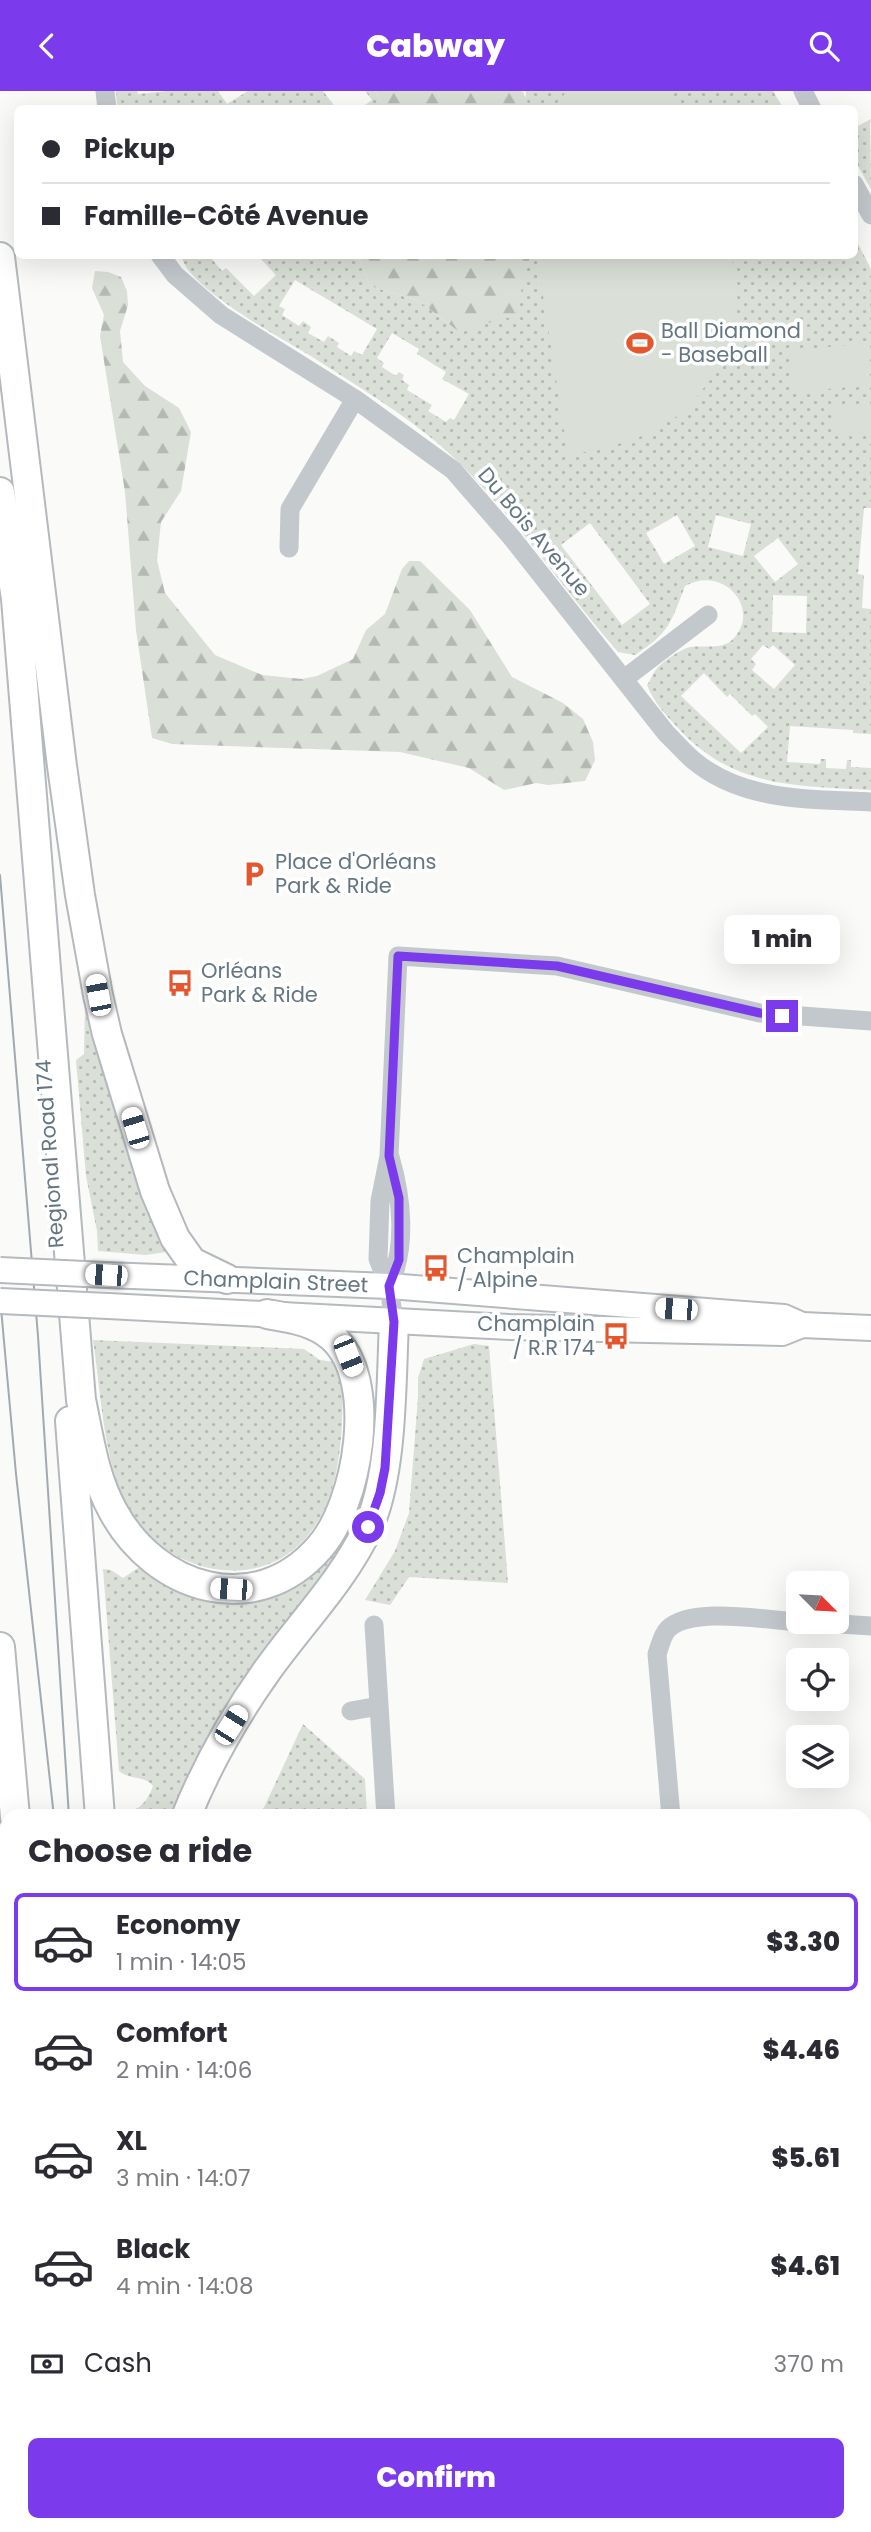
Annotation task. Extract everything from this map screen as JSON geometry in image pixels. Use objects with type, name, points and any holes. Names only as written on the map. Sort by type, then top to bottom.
[{"type":"highway","points":[[0,257],[62,766],[80,895],[98,995],[107,1034],[155,1191],[174,1238],[192,1262],[227,1279]]},
{"type":"highway","points":[[0,491],[16,599],[81,1400],[102,1487],[124,1529],[157,1564],[184,1579],[211,1588],[254,1587],[276,1580],[298,1568],[319,1549],[332,1532],[344,1509],[351,1486],[358,1403],[355,1377],[348,1356],[331,1336],[320,1328],[288,1317],[268,1314]]},
{"type":"highway","name":"Regional Road 174","points":[[0,491],[99,1809]]},
{"type":"highway","points":[[190,1809],[219,1745],[243,1706],[331,1587],[368,1527],[380,1493],[385,1468],[394,1322]]},
{"type":"highway","points":[[0,1647],[14,1809]]},
{"type":"main road","name":"Champlain Street","points":[[0,1270],[389,1286],[784,1317],[802,1325],[871,1328]]},
{"type":"main road","name":"Champlain Street","points":[[1,1301],[510,1327],[782,1333],[802,1325]]},
{"type":"street","points":[[858,191],[871,215]]},
{"type":"street","name":"Du Bois Avenue","points":[[163,259],[175,275],[221,315],[355,399],[453,470],[512,538],[666,733],[695,762],[731,782],[759,792],[787,798],[871,802]]},
{"type":"street","points":[[289,548],[290,509],[355,399]]},
{"type":"street","points":[[624,679],[708,615]]},
{"type":"street","points":[[394,1322],[389,1286],[399,1260],[400,1211],[389,1156],[398,956],[547,965],[760,1013],[871,1021]]},
{"type":"street","points":[[670,1809],[657,1654],[666,1631],[681,1620],[701,1615],[786,1621]]},
{"type":"street","points":[[374,1625],[385,1809]]},
{"type":"street","points":[[849,1625],[871,1626]]},
{"type":"street","points":[[351,1711],[379,1706]]},
{"type":"green space","points":[[116,91],[137,91],[138,94],[218,91],[227,104],[248,91],[323,91],[334,105],[117,105]]},
{"type":"green space","points":[[365,91],[375,91],[383,105],[365,105],[372,100]]},
{"type":"green space","points":[[375,91],[520,91],[529,105],[383,105]]},
{"type":"green space","points":[[526,91],[773,91],[781,105],[525,105]]},
{"type":"green space","points":[[567,91],[665,91],[682,105],[555,105]]},
{"type":"green space","points":[[871,119],[871,189],[858,166],[858,126]]},
{"type":"green space","points":[[858,244],[871,269],[871,508],[864,508],[858,574],[864,575],[862,608],[871,609],[871,734],[853,733],[853,730],[790,726],[787,762],[820,764],[821,759],[826,759],[826,768],[846,769],[847,760],[851,760],[851,767],[871,768],[871,790],[791,784],[743,773],[699,748],[656,703],[647,685],[661,664],[690,647],[718,646],[732,640],[740,628],[743,616],[735,593],[713,581],[699,581],[685,586],[672,618],[655,640],[635,655],[618,652],[497,503],[453,457],[421,429],[386,405],[217,297],[187,268],[183,259],[212,259],[222,271],[226,268],[254,296],[276,275],[261,259],[359,259],[370,286],[419,301],[458,331],[516,259],[858,259]],"holes":[[[295,280],[377,329],[362,355],[354,351],[351,356],[337,347],[339,343],[328,336],[324,342],[308,333],[311,327],[303,321],[299,326],[282,315],[285,309],[279,306]],[[392,333],[419,349],[417,354],[446,372],[442,379],[469,394],[454,420],[450,418],[446,422],[428,411],[432,405],[407,390],[409,385],[402,380],[404,375],[399,372],[396,376],[382,367],[384,363],[377,358]],[[677,515],[695,546],[664,564],[646,533]],[[716,515],[751,524],[743,556],[708,547]],[[590,523],[650,604],[622,625],[561,545]],[[778,538],[798,564],[775,582],[754,556]],[[773,595],[807,596],[806,633],[772,632]],[[763,645],[769,649],[773,645],[795,665],[774,689],[752,670],[756,664],[751,659]],[[704,673],[727,697],[730,694],[752,716],[755,714],[768,727],[741,753],[681,696]]]},
{"type":"green space","points":[[359,259],[529,259],[515,316],[458,331],[419,301],[370,286]]},
{"type":"green space","name":"Ball Diamond - Baseball","points":[[558,259],[732,259],[738,287],[736,320],[721,366],[685,412],[634,440],[568,456],[538,263]]},
{"type":"green space","points":[[95,271],[121,277],[127,291],[128,305],[120,331],[123,362],[145,386],[179,408],[191,432],[181,491],[161,522],[157,560],[165,593],[215,655],[262,675],[302,679],[317,676],[353,659],[366,630],[385,614],[402,569],[409,561],[420,561],[470,610],[512,677],[563,703],[583,719],[593,742],[595,760],[585,781],[548,785],[536,783],[504,790],[469,768],[400,752],[172,744],[152,738],[136,630],[125,492],[100,336],[104,315],[92,288]]},
{"type":"green space","points":[[867,343],[871,385],[794,392],[790,351]]},
{"type":"green space","points":[[871,406],[871,432],[833,434],[832,407]]},
{"type":"green space","points":[[91,1004],[166,1252],[146,1255],[98,1251],[97,1231],[86,1176],[76,1060],[84,1054],[85,1006]]},
{"type":"green space","points":[[93,1340],[304,1349],[320,1360],[335,1362],[341,1376],[343,1400],[341,1438],[334,1480],[320,1519],[292,1551],[268,1565],[242,1570],[215,1569],[188,1561],[164,1548],[143,1529],[127,1506],[113,1468],[104,1425]]},
{"type":"green space","points":[[474,1344],[489,1346],[508,1583],[409,1577],[390,1605],[365,1600],[395,1551],[409,1513],[418,1378],[424,1359]]},
{"type":"green space","points":[[354,1516],[358,1518],[343,1551],[231,1702],[190,1773],[174,1809],[136,1809],[149,1796],[153,1786],[145,1780],[127,1776],[119,1771],[103,1569],[111,1570],[123,1578],[141,1566],[216,1598],[243,1602],[276,1594],[291,1587],[327,1557]]},
{"type":"green space","points":[[303,1724],[365,1779],[367,1809],[263,1809]]},
{"type":"tram line","points":[[0,875],[38,1336],[68,1809]]},
{"type":"tram line","points":[[0,1297],[16,1474],[53,1809]]},
{"type":"place","name":"Ball Diamond - Baseball","points":[[640,343]]},
{"type":"place","name":"Place d'Orléans Park & Ride","points":[[254,874]]},
{"type":"place","name":"Orléans Park & Ride","points":[[180,983]]},
{"type":"place","name":"Champlain / Alpine","points":[[436,1268]]},
{"type":"place","name":"Champlain / R.R 174","points":[[616,1336]]},
{"type":"route","points":[[368,1527],[380,1493],[385,1468],[394,1322],[389,1286],[399,1260],[399,1198],[389,1156],[398,956],[557,966],[782,1016]]}]
